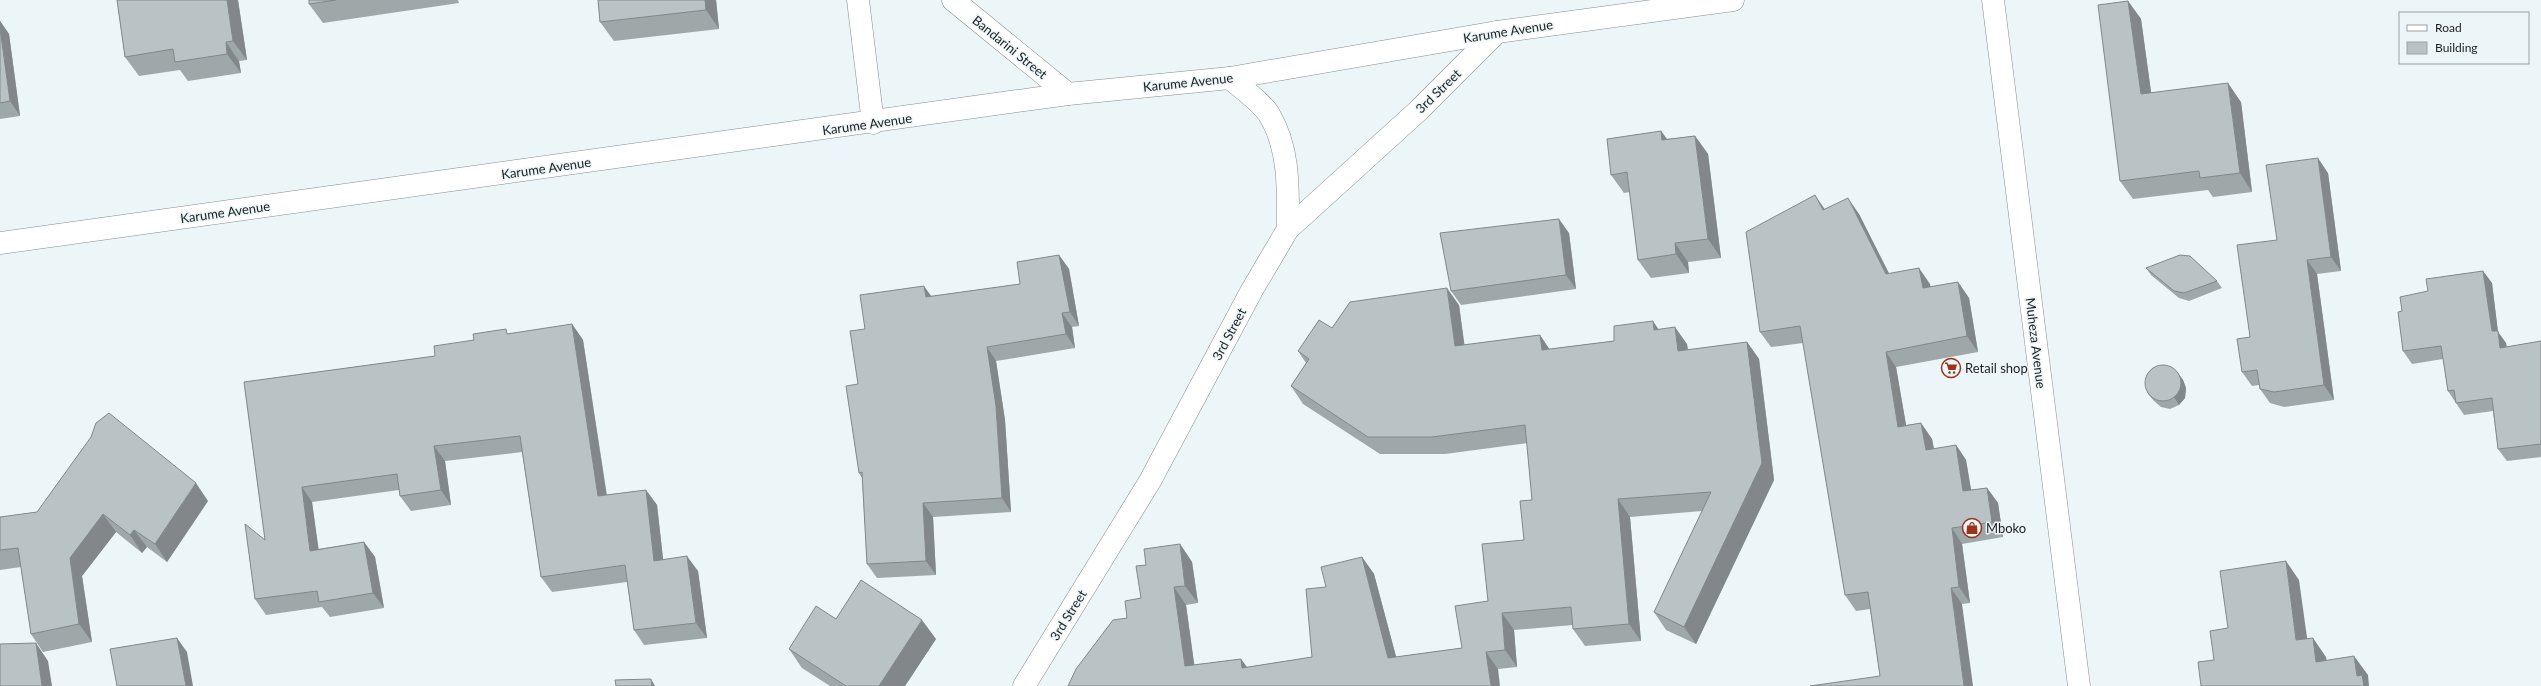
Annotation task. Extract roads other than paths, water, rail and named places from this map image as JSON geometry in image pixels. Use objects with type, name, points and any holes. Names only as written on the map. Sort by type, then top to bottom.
[{"type":"street","points":[[858,0],[873,123]]},
{"type":"street","name":"Bandarini Street","points":[[953,0],[1068,94]]},
{"type":"street","name":"Karume Avenue","points":[[0,243],[873,123],[1068,94],[1230,78],[1497,32],[1733,0]]},
{"type":"street","name":"Muheza Avenue","points":[[1993,0],[2079,686]]},
{"type":"street","name":"3rd Street","points":[[1024,686],[1150,481],[1252,290],[1288,229],[1418,110],[1497,32]]},
{"type":"street","points":[[1230,78],[1270,114],[1280,137],[1288,179],[1288,229]]},
{"type":"place","name":"Retail shop","points":[[1951,368]]},
{"type":"place","name":"Mboko","points":[[1972,528]]}]
